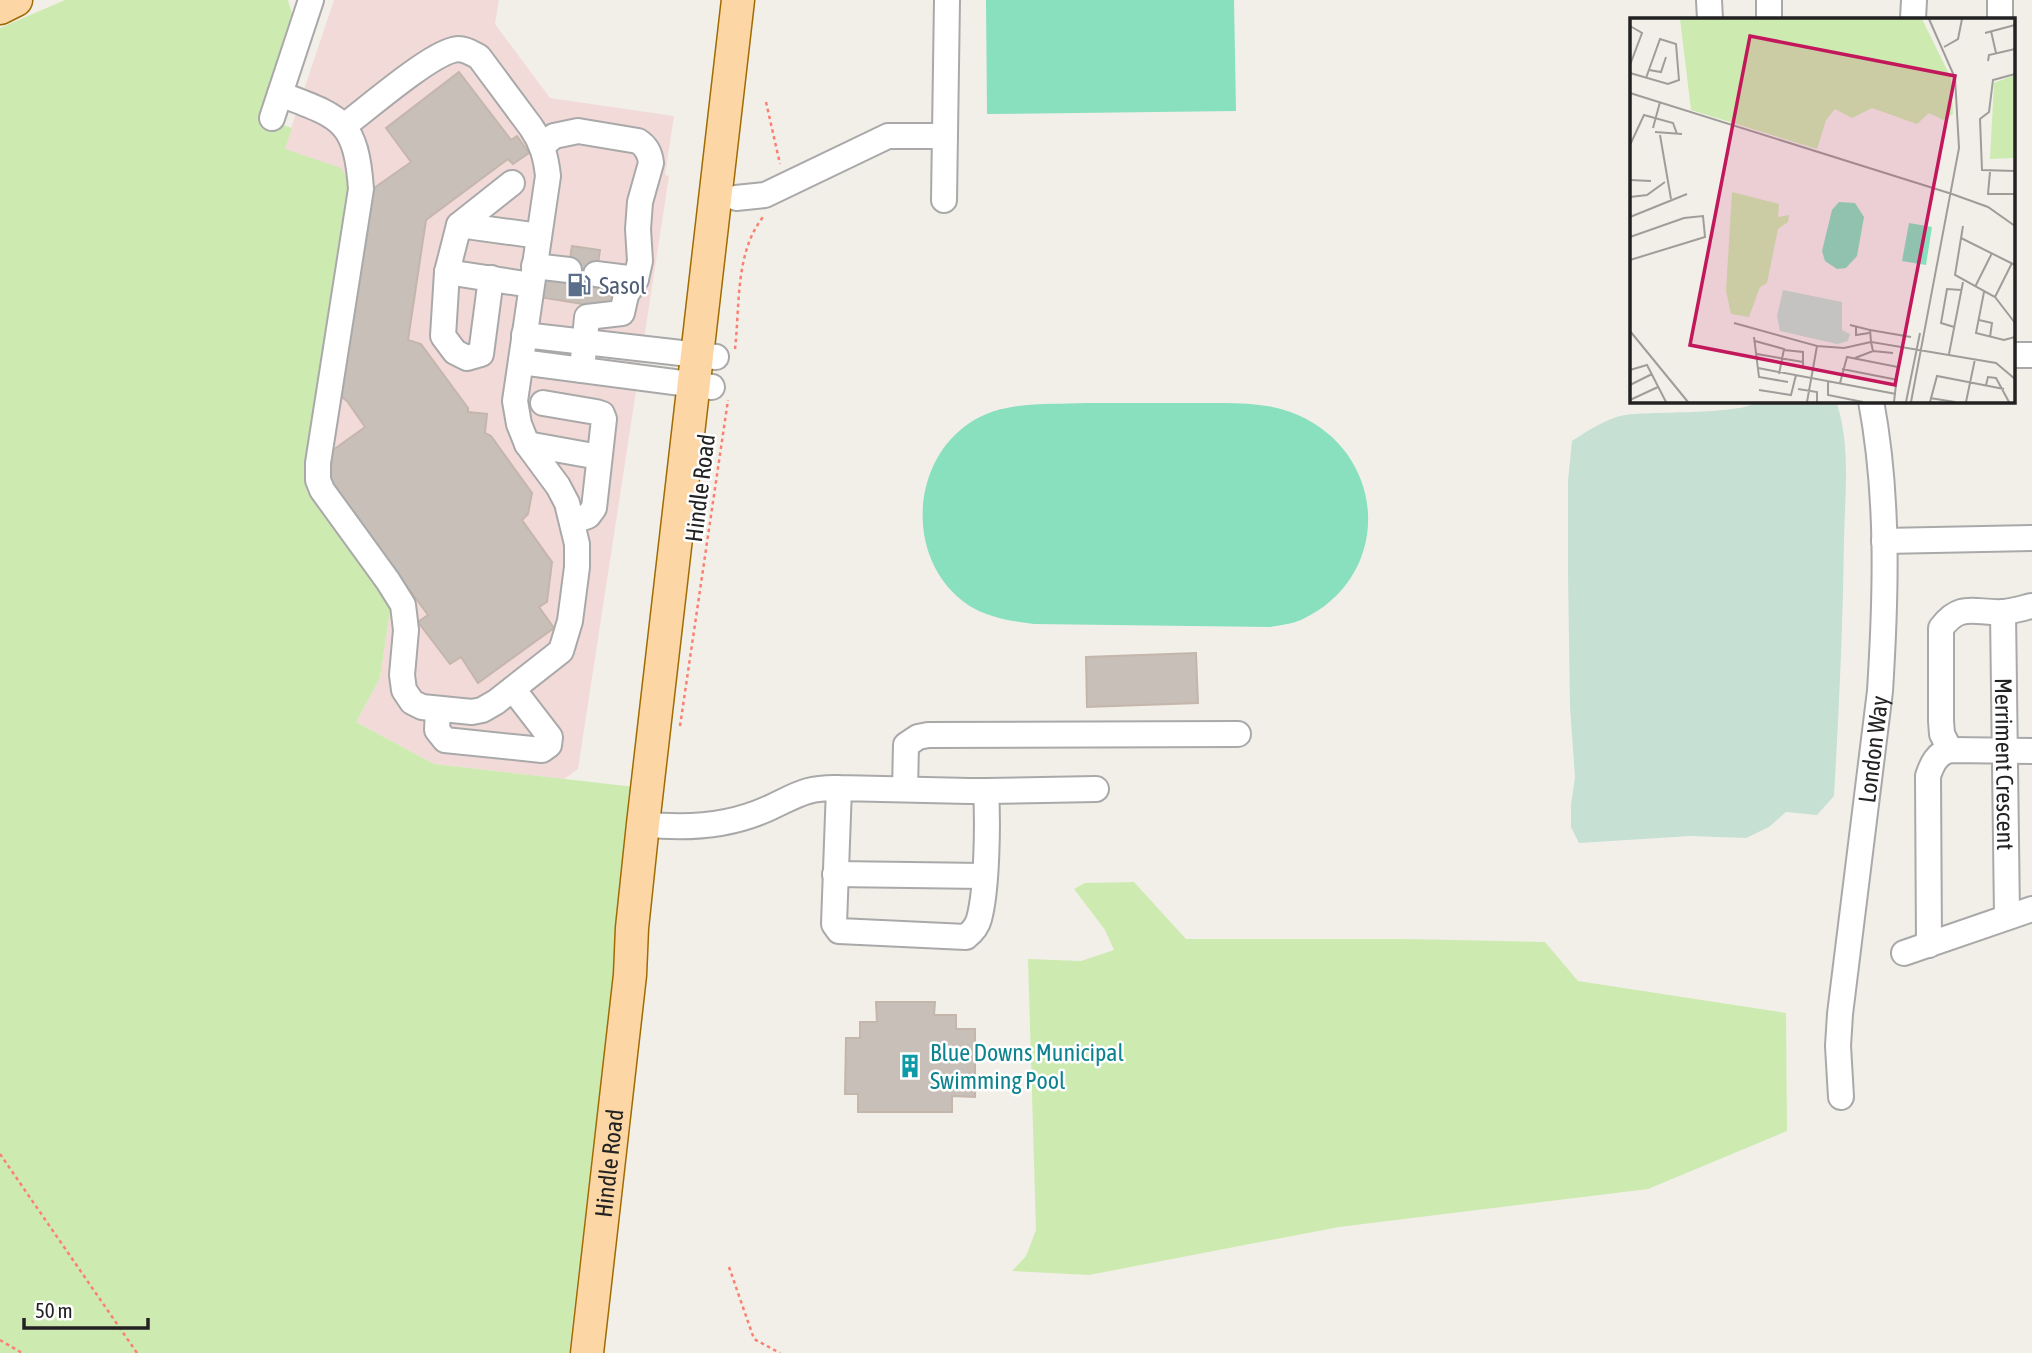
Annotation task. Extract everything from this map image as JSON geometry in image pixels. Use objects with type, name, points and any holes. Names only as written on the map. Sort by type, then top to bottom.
[{"type":"main road","points":[[0,8],[16,0]]},
{"type":"main road","name":"Hindle Road","points":[[713,374],[738,0]]},
{"type":"main road","name":"Hindle Road","points":[[587,1353],[630,975],[632,928],[713,374],[759,0]]},
{"type":"street","points":[[311,0],[276,106],[322,110],[336,117],[356,148],[361,189],[318,463],[318,480],[322,490],[388,580],[403,605],[406,629],[402,675],[404,690],[412,702],[422,708],[472,712],[482,710],[561,651],[570,621],[578,567],[577,544],[567,503],[527,444],[519,424],[515,401],[548,176],[542,146],[479,57],[466,50],[454,49],[435,58],[344,126]]},
{"type":"street","points":[[944,200],[947,0]]},
{"type":"street","points":[[1709,0],[1710,18]]},
{"type":"street","points":[[1769,0],[1769,18]]},
{"type":"street","points":[[1913,18],[1914,0]]},
{"type":"street","points":[[2000,0],[2000,18]]},
{"type":"street","points":[[542,146],[554,136],[578,131],[638,141],[649,151],[651,163],[640,202],[640,261],[636,279],[626,295],[622,313],[587,317],[582,370]]},
{"type":"street","points":[[736,198],[765,195],[888,136],[945,136]]},
{"type":"street","points":[[491,278],[481,354],[467,358],[455,352],[443,336],[447,272],[459,225],[512,183]]},
{"type":"street","points":[[459,225],[539,236]]},
{"type":"street","points":[[447,272],[491,278],[569,270]]},
{"type":"street","points":[[596,274],[636,279]]},
{"type":"street","points":[[524,335],[583,343],[713,374]]},
{"type":"street","points":[[2014,355],[2032,355]]},
{"type":"street","points":[[521,362],[582,370],[713,374]]},
{"type":"street","name":"London Way","points":[[1841,1097],[1838,1046],[1840,1013],[1880,691],[1884,541],[1877,436],[1871,402]]},
{"type":"street","points":[[543,403],[587,409],[601,414],[604,419],[593,512],[573,521]]},
{"type":"street","points":[[527,444],[599,457]]},
{"type":"street","points":[[1884,541],[2032,538]]},
{"type":"street","points":[[1946,751],[1941,721],[1941,628],[1950,617],[1960,611],[2003,612],[2032,606]]},
{"type":"street","name":"Merriment Crescent","points":[[2003,612],[2007,916]]},
{"type":"street","points":[[438,709],[437,730],[445,740],[542,750],[549,745],[550,737],[513,689]]},
{"type":"street","points":[[905,789],[906,745],[918,737],[928,735],[1238,734]]},
{"type":"street","points":[[1929,945],[1928,776],[1933,763],[1946,751],[2032,751]]},
{"type":"street","points":[[649,824],[702,825],[740,818],[767,809],[797,793],[823,787],[986,791],[1096,789]]},
{"type":"street","points":[[839,788],[834,924],[839,931],[966,937],[972,933],[980,917],[986,791]]},
{"type":"street","points":[[835,874],[984,876]]},
{"type":"street","points":[[1904,953],[2032,909]]},
{"type":"path","points":[[678,737],[713,374],[745,253],[753,231],[778,199],[780,188],[780,164],[765,102]]},
{"type":"path","points":[[0,1154],[137,1353]]},
{"type":"path","points":[[729,1267],[754,1339],[780,1353]]},
{"type":"path","points":[[0,1340],[22,1353]]},
{"type":"shaded area","points":[[334,0],[499,0],[495,24],[550,98],[674,116],[665,175],[669,176],[578,769],[564,779],[434,764],[356,722],[380,678],[391,604],[306,490],[351,185],[284,149]]},
{"type":"green space","points":[[65,0],[288,0],[295,24],[263,118],[292,128],[285,149],[341,168],[351,185],[306,490],[391,604],[380,678],[356,722],[434,764],[635,787],[569,1353],[0,1353],[0,28]]},
{"type":"green space","points":[[986,0],[1234,0],[1236,111],[987,114]]},
{"type":"green space","points":[[1757,402],[1836,402],[1841,417],[1846,486],[1834,796],[1817,815],[1786,812],[1769,827],[1746,838],[1691,836],[1579,843],[1571,827],[1575,777],[1570,707],[1568,481],[1572,441],[1604,422],[1625,415],[1717,411]]},
{"type":"green space","points":[[1028,405],[1262,405],[1298,415],[1328,434],[1350,458],[1363,486],[1368,517],[1364,547],[1352,576],[1331,601],[1301,620],[1270,627],[1034,624],[992,616],[968,605],[947,586],[933,564],[925,539],[923,512],[926,486],[936,461],[950,440],[984,415]]},
{"type":"green space","points":[[1134,882],[1186,939],[1545,942],[1578,981],[1786,1013],[1787,1131],[1648,1189],[1339,1227],[1089,1275],[1012,1271],[1026,1256],[1036,1230],[1028,959],[1081,961],[1114,950],[1105,930],[1074,889],[1085,883]]},
{"type":"building","points":[[459,72],[511,140],[517,136],[529,153],[513,164],[508,159],[426,220],[408,340],[421,344],[468,408],[468,412],[487,414],[485,433],[491,436],[532,493],[528,514],[522,520],[552,562],[547,602],[539,607],[554,628],[478,683],[461,657],[450,664],[418,622],[428,615],[329,480],[333,450],[365,427],[347,401],[339,395],[374,188],[411,162],[386,128]]},
{"type":"building","points":[[572,246],[600,250],[595,283],[617,286],[614,309],[539,297],[542,276],[567,279]]},
{"type":"building","points":[[1196,653],[1198,703],[1087,707],[1086,657]]},
{"type":"building","name":"Blue Downs Municipal Swimming Pool","points":[[876,1002],[935,1002],[934,1015],[956,1015],[956,1029],[975,1029],[975,1097],[952,1096],[952,1112],[858,1112],[858,1094],[845,1094],[846,1038],[860,1038],[860,1022],[877,1022]]},
{"type":"place","name":"Sasol","points":[[579,285]]},
{"type":"place","name":"Blue Downs Municipal Swimming Pool","points":[[910,1066]]}]
